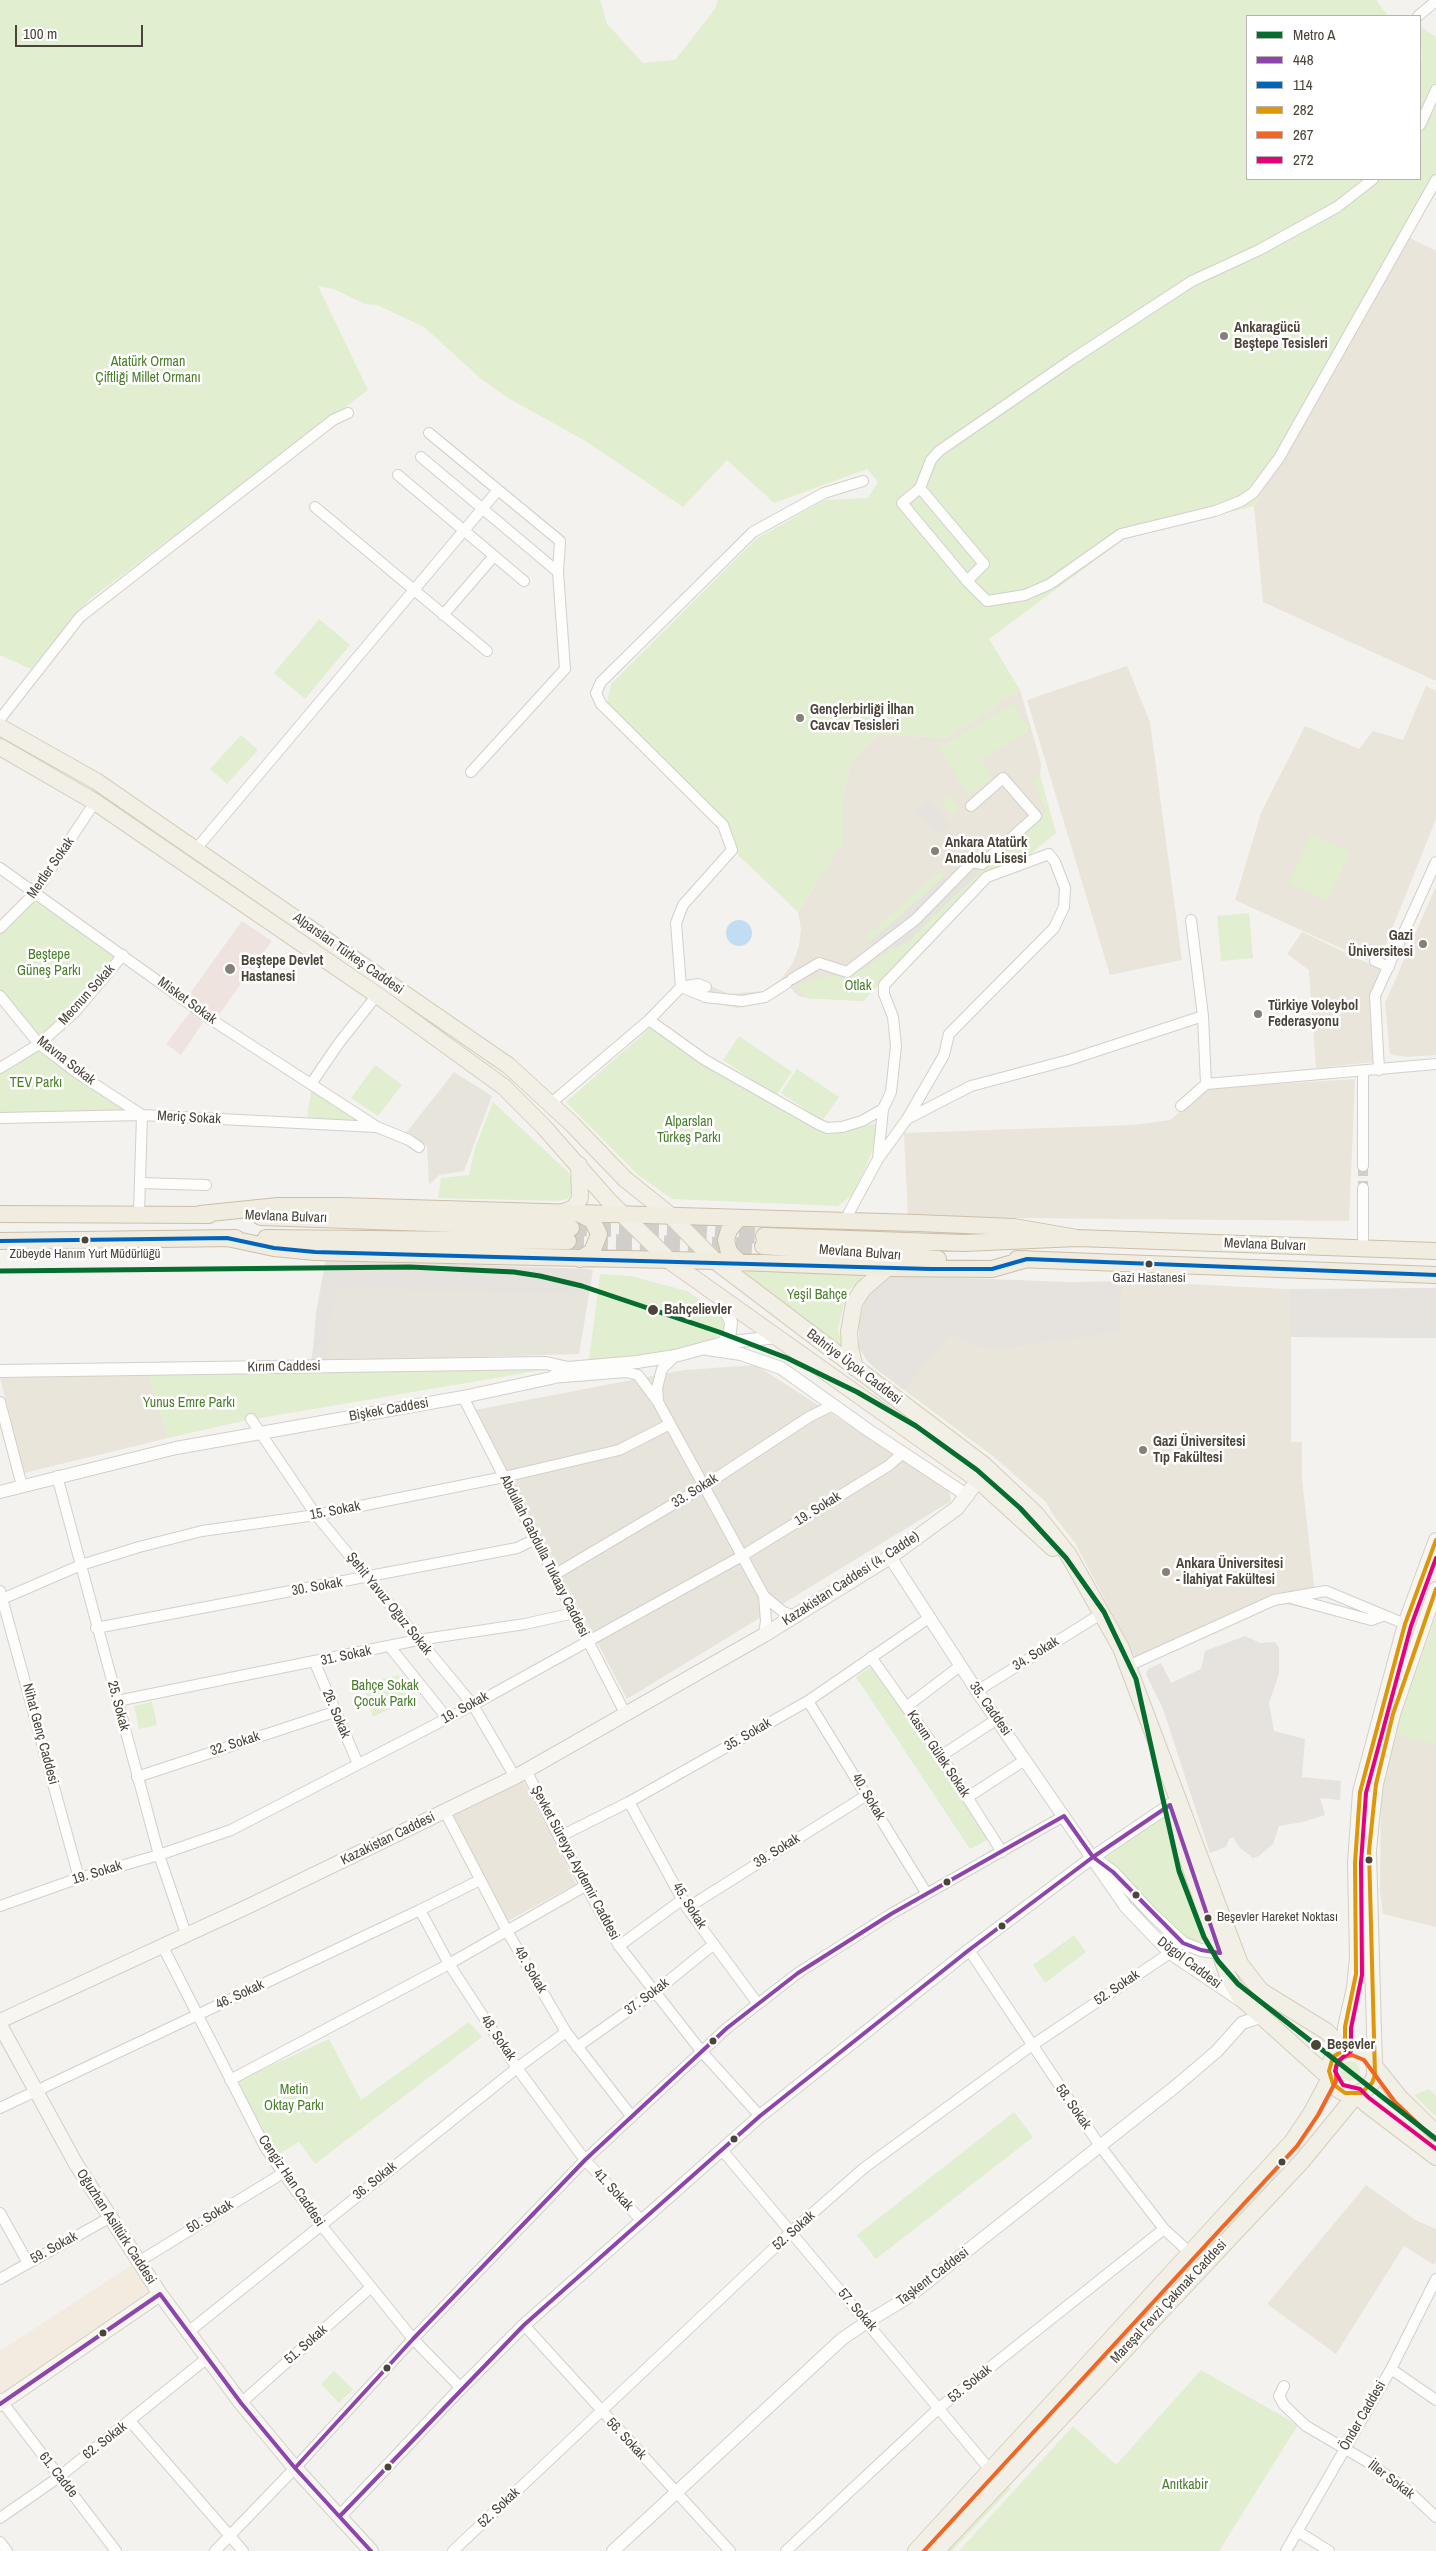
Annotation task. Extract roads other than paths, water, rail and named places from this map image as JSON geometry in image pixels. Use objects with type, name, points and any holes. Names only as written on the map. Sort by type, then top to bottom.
[{"type":"highway","points":[[200,1214],[278,1206],[320,1205],[561,1213],[573,1228]]},
{"type":"highway","name":"Mevlana Bulvarı","points":[[0,1214],[200,1214],[573,1228]]},
{"type":"highway","points":[[573,1228],[625,1215],[670,1215],[1014,1227],[1077,1238]]},
{"type":"highway","points":[[739,1218],[729,1230],[726,1240],[728,1252],[740,1263]]},
{"type":"highway","points":[[573,1228],[592,1220],[599,1234],[592,1252],[580,1259]]},
{"type":"highway","name":"Mevlana Bulvarı","points":[[0,1241],[357,1238],[573,1228]]},
{"type":"highway","points":[[227,1238],[274,1248],[315,1252],[887,1268],[992,1269],[1027,1259]]},
{"type":"highway","name":"Mevlana Bulvarı","points":[[1436,1251],[1077,1238],[964,1243],[763,1241],[935,1259],[1027,1259],[1436,1275]]},
{"type":"main road","name":"Alparslan Türkeş Caddesi","points":[[0,727],[96,781],[196,848],[501,1061],[550,1104],[625,1179],[670,1215]]},
{"type":"main road","name":"Alparslan Türkeş Caddesi","points":[[0,747],[95,802],[377,995],[504,1087],[544,1126],[579,1164],[610,1202],[671,1262]]},
{"type":"main road","points":[[561,1213],[574,1208],[580,1198],[579,1164]]},
{"type":"main road","name":"Bahriye Üçok Caddesi","points":[[670,1215],[715,1262],[855,1368],[981,1472],[1036,1514],[1068,1554],[1121,1648],[1228,1950]]},
{"type":"main road","name":"Bahriye Üçok Caddesi","points":[[671,1262],[777,1337],[981,1472],[1058,1553],[1114,1648],[1170,1805],[1228,1950]]},
{"type":"main road","points":[[855,1368],[850,1348],[849,1332],[854,1303],[863,1289],[887,1268]]},
{"type":"main road","points":[[777,1337],[794,1322]]},
{"type":"main road","name":"Kazakistan Caddesi (4. Cadde)","points":[[764,1635],[890,1557],[957,1508],[968,1496],[981,1472]]},
{"type":"main road","points":[[1345,2049],[1345,2028],[1354,1988],[1357,1958],[1355,1863],[1360,1792],[1405,1624],[1436,1540]]},
{"type":"main road","points":[[1436,1589],[1393,1714],[1376,1784],[1369,1851],[1375,2067],[1372,2082],[1367,2089],[1357,2094],[1345,2093],[1338,2090],[1330,2078],[1330,2064],[1339,2052],[1352,2048],[1364,2051],[1375,2067],[1400,2098],[1436,2133]]},
{"type":"main road","name":"Kazakistan Caddesi","points":[[0,2020],[445,1812],[520,1774],[764,1635]]},
{"type":"main road","points":[[1228,1950],[1261,1992],[1326,2031],[1345,2049]]},
{"type":"main road","name":"Dögol Caddesi","points":[[1228,1950],[1228,1976],[1244,2003],[1263,2016],[1330,2078]]},
{"type":"main road","name":"Oğuzhan Asiltürk Caddesi","points":[[0,2026],[108,2218],[187,2333],[240,2403],[295,2468],[371,2551]]},
{"type":"main road","name":"Mareşal Fevzi Çakmak Caddesi","points":[[916,2551],[1292,2142],[1312,2112],[1330,2078]]},
{"type":"main road","points":[[1357,2094],[1365,2103],[1436,2158]]},
{"type":"main road","name":"Mareşal Fevzi Çakmak Caddesi","points":[[936,2551],[1302,2161],[1357,2094]]},
{"type":"main road","points":[[1,2402],[160,2294]]},
{"type":"street","points":[[1419,15],[1436,1]]},
{"type":"street","points":[[1421,123],[1436,90]]},
{"type":"street","points":[[1373,180],[1337,207],[1259,250],[1192,281],[1071,360],[939,451],[931,460],[920,488],[902,503],[966,581],[987,601],[1025,595],[1050,584],[1121,534],[1215,511],[1241,501],[1253,493],[1279,458],[1436,180]]},
{"type":"street","points":[[0,719],[80,617],[333,420],[348,413]]},
{"type":"street","points":[[429,433],[560,541],[558,572],[565,669],[471,772]]},
{"type":"street","points":[[421,457],[558,572]]},
{"type":"street","points":[[398,475],[524,581]]},
{"type":"street","points":[[550,1104],[648,1020],[681,987],[676,923],[679,914],[683,906],[732,850],[723,825],[600,704],[596,693],[601,682],[754,532],[824,493],[863,481]]},
{"type":"street","points":[[920,488],[984,564],[966,581]]},
{"type":"street","points":[[196,848],[415,591],[498,490]]},
{"type":"street","points":[[314,507],[487,651]]},
{"type":"street","points":[[444,615],[494,556]]},
{"type":"street","points":[[681,987],[706,992],[722,998],[742,1001],[765,997],[819,964],[847,972],[914,920],[972,862],[982,864],[1036,816],[1003,778],[971,806]]},
{"type":"street","name":"Mertler Sokak","points":[[0,928],[34,894],[95,802]]},
{"type":"street","points":[[845,1220],[878,1159],[907,1119],[944,1055],[949,1034],[1054,928],[1064,907],[1065,888],[1055,862],[1049,854],[987,877],[884,985],[884,994],[893,1017],[896,1046],[891,1092],[882,1109],[878,1159]]},
{"type":"street","points":[[1379,1070],[1375,996],[1436,862]]},
{"type":"street","name":"Misket Sokak","points":[[0,868],[212,1020],[378,1127]]},
{"type":"street","points":[[1192,920],[1203,1016],[1206,1084]]},
{"type":"street","name":"Mecnun Sokak","points":[[0,1068],[39,1044],[75,1012],[123,955]]},
{"type":"street","points":[[1375,961],[1389,967]]},
{"type":"street","points":[[311,1084],[339,1043],[377,995]]},
{"type":"street","name":"Mavna Sokak","points":[[0,996],[39,1044],[76,1072],[142,1115]]},
{"type":"street","points":[[907,1119],[972,1086],[1069,1060],[1203,1016]]},
{"type":"street","points":[[648,1020],[705,1060],[827,1128],[842,1127],[862,1121],[882,1109]]},
{"type":"street","points":[[1181,1106],[1206,1084],[1436,1064]]},
{"type":"street","points":[[1363,1071],[1363,1166]]},
{"type":"street","points":[[139,1213],[142,1115]]},
{"type":"street","name":"Meriç Sokak","points":[[0,1118],[142,1115],[378,1127]]},
{"type":"street","points":[[378,1127],[409,1140],[419,1147]]},
{"type":"street","points":[[141,1183],[206,1185]]},
{"type":"street","points":[[1363,1188],[1363,1248]]},
{"type":"street","points":[[717,1293],[731,1322],[730,1332],[724,1342]]},
{"type":"street","name":"Bişkek Caddesi","points":[[0,1492],[139,1456],[260,1431],[463,1397],[551,1378],[568,1368],[675,1356],[724,1342],[777,1337]]},
{"type":"street","points":[[701,1349],[741,1354],[781,1368],[968,1496]]},
{"type":"street","points":[[658,1402],[658,1379],[666,1362],[675,1356]]},
{"type":"street","name":"Kırım Caddesi","points":[[0,1371],[546,1363],[568,1368]]},
{"type":"street","points":[[551,1378],[633,1372],[648,1386],[764,1596],[779,1609],[795,1616]]},
{"type":"street","name":"Abdullah Gabdulla Tukaay Caddesi","points":[[463,1397],[626,1715]]},
{"type":"street","points":[[0,1402],[22,1486]]},
{"type":"street","name":"33. Sokak","points":[[554,1575],[704,1486],[809,1417],[834,1404]]},
{"type":"street","name":"Şehit Yavuz Oğuz Sokak","points":[[251,1419],[316,1515],[473,1705],[520,1774]]},
{"type":"street","name":"15. Sokak","points":[[1,1597],[80,1565],[202,1531],[316,1515],[504,1477],[619,1450],[670,1424]]},
{"type":"street","name":"19. Sokak","points":[[0,1906],[79,1878],[158,1855],[231,1830],[473,1705],[587,1640],[742,1556],[888,1466],[903,1453]]},
{"type":"street","name":"25. Sokak","points":[[57,1476],[158,1855],[186,1934]]},
{"type":"street","name":"30. Sokak","points":[[96,1628],[517,1548],[536,1539]]},
{"type":"street","name":"35. Caddesi","points":[[890,1557],[928,1618],[996,1719],[1094,1857]]},
{"type":"street","points":[[1128,1666],[1274,1600],[1326,1591],[1373,1609],[1382,1616],[1405,1624]]},
{"type":"street","points":[[1325,1608],[1326,1591]]},
{"type":"street","points":[[764,1596],[766,1621],[764,1635]]},
{"type":"street","name":"Nihat Genç Caddesi","points":[[1,1597],[79,1878]]},
{"type":"street","points":[[1290,1598],[1371,1620],[1382,1616]]},
{"type":"street","name":"31. Sokak","points":[[118,1701],[315,1663],[418,1640],[525,1624],[574,1613]]},
{"type":"street","name":"34. Sokak","points":[[977,1691],[1096,1617]]},
{"type":"street","name":"35. Sokak","points":[[559,1837],[629,1802],[808,1701],[928,1618]]},
{"type":"street","points":[[390,1646],[447,1718]]},
{"type":"street","name":"Kasım Gülek Sokak","points":[[871,1657],[941,1756],[1002,1852]]},
{"type":"street","name":"26. Sokak","points":[[315,1663],[334,1712],[358,1764]]},
{"type":"street","points":[[906,1707],[960,1666]]},
{"type":"street","name":"40. Sokak","points":[[808,1701],[927,1894]]},
{"type":"street","name":"32. Sokak","points":[[137,1777],[334,1712]]},
{"type":"street","points":[[941,1756],[996,1719]]},
{"type":"street","points":[[968,1797],[1025,1760]]},
{"type":"street","name":"Şevket Süreyya Aydemir Caddesi","points":[[520,1774],[559,1837],[619,1946],[702,2052],[760,2116]]},
{"type":"street","name":"39. Sokak","points":[[619,1946],[685,1903],[867,1794]]},
{"type":"street","name":"45. Sokak","points":[[629,1802],[685,1903],[758,2004]]},
{"type":"street","points":[[340,2516],[461,2388],[524,2325],[760,2116],[969,1950],[1094,1857],[1170,1805]]},
{"type":"street","name":"49. Sokak","points":[[445,1812],[507,1931],[566,2032],[632,2116]]},
{"type":"street","points":[[215,2551],[295,2468],[413,2339],[585,2160],[702,2052],[798,1973],[927,1894],[1064,1816]]},
{"type":"street","name":"Dögol Caddesi","points":[[1094,1857],[1113,1872],[1152,1914],[1183,1943],[1201,1950],[1228,1950]]},
{"type":"street","name":"Dögol Caddesi","points":[[1094,1857],[1107,1883],[1126,1907],[1170,1953],[1244,2003]]},
{"type":"street","name":"46. Sokak","points":[[0,2108],[480,1880]]},
{"type":"street","points":[[230,2080],[449,1964],[585,1886]]},
{"type":"street","name":"48. Sokak","points":[[420,1910],[449,1964],[517,2068],[585,2160]]},
{"type":"street","name":"37. Sokak","points":[[577,2048],[656,1991],[714,1944]]},
{"type":"street","name":"Cengiz Han Caddesi","points":[[162,1945],[265,2147],[321,2225],[370,2288],[413,2339],[461,2388]]},
{"type":"street","name":"58. Sokak","points":[[969,1950],[1031,2046],[1100,2146],[1164,2229],[1190,2253]]},
{"type":"street","name":"52. Sokak","points":[[453,2551],[790,2233],[864,2168],[1031,2046],[1170,1953]]},
{"type":"street","name":"Taşkent Caddesi","points":[[612,2551],[842,2339],[907,2298],[1100,2146],[1217,2051],[1242,2023],[1263,2016]]},
{"type":"street","name":"36. Sokak","points":[[187,2333],[517,2068],[566,2032]]},
{"type":"street","name":"57. Sokak","points":[[722,2150],[991,2471]]},
{"type":"street","name":"41. Sokak","points":[[585,2160],[641,2220]]},
{"type":"street","name":"50. Sokak","points":[[138,2262],[283,2173]]},
{"type":"street","points":[[0,2213],[28,2263]]},
{"type":"street","name":"59. Sokak","points":[[0,2279],[108,2218]]},
{"type":"street","name":"53. Sokak","points":[[786,2551],[939,2408],[1164,2229]]},
{"type":"street","name":"Önder Caddesi","points":[[1286,2551],[1432,2295],[1436,2279]]},
{"type":"street","name":"51. Sokak","points":[[240,2403],[370,2288]]},
{"type":"street","name":"56. Sokak","points":[[524,2325],[601,2412],[730,2551]]},
{"type":"street","name":"62. Sokak","points":[[0,2518],[59,2477],[206,2359]]},
{"type":"street","points":[[1391,2369],[1436,2400]]},
{"type":"street","name":"İller Sokak","points":[[1284,2386],[1279,2396],[1284,2405],[1306,2426],[1344,2447],[1406,2489],[1436,2517]]},
{"type":"street","name":"61. Cadde","points":[[1,2402],[116,2551]]},
{"type":"street","points":[[130,2421],[242,2551]]},
{"type":"street","points":[[1298,2531],[1329,2551]]},
{"type":"street","points":[[0,2542],[7,2551]]},
{"type":"water","points":[[739,920],[748,924],[752,933],[748,942],[739,946],[730,942],[726,933],[730,924]]},
{"type":"tunnel","points":[[1363,1166],[1363,1188]]},
{"type":"tunnel","points":[[571,1228],[662,1230],[764,1236]]},
{"type":"tunnel","points":[[568,1241],[763,1246]]},
{"type":"metro line","name":"A","points":[[0,1271],[410,1267],[514,1272],[540,1276],[582,1286],[719,1332],[787,1358],[857,1392],[916,1426],[977,1470],[1020,1508],[1066,1558],[1104,1612],[1136,1679],[1179,1871],[1204,1937],[1218,1961],[1238,1984],[1436,2139]]},
{"type":"place","name":"Ankaragücü Beştepe Tesisleri","points":[[1224,336]]},
{"type":"place","name":"Gençlerbirliği İlhan Cavcav Tesisleri","points":[[800,718]]},
{"type":"place","name":"Ankara Atatürk Anadolu Lisesi","points":[[935,851]]},
{"type":"place","name":"Gazi Üniversitesi","points":[[1423,944]]},
{"type":"place","name":"Beştepe Devlet Hastanesi","points":[[230,969]]},
{"type":"place","name":"Türkiye Voleybol Federasyonu","points":[[1258,1014]]},
{"type":"place","name":"Zübeyde Hanım Yurt Müdürlüğü","points":[[85,1240]]},
{"type":"place","name":"Gazi Hastanesi","points":[[1149,1264]]},
{"type":"place","name":"Bahçelievler","points":[[653,1310]]},
{"type":"place","name":"Gazi Üniversitesi Tıp Fakültesi","points":[[1143,1450]]},
{"type":"place","name":"Ankara Üniversitesi - İlahiyat Fakültesi","points":[[1166,1572]]},
{"type":"place","name":"Beşevler Hareket Noktası","points":[[1208,1918]]},
{"type":"place","name":"Beşevler","points":[[1316,2045]]},
{"type":"park label","name":"Atatürk Orman Çiftliği Millet Ormanı","points":[[148,370]]},
{"type":"park label","name":"Beştepe Güneş Parkı","points":[[49,964]]},
{"type":"park label","name":"Otlak","points":[[858,986]]},
{"type":"park label","name":"TEV Parkı","points":[[36,1083]]},
{"type":"park label","name":"Alparslan Türkeş Parkı","points":[[689,1130]]},
{"type":"park label","name":"Yeşil Bahçe","points":[[817,1295]]},
{"type":"park label","name":"Yunus Emre Parkı","points":[[189,1403]]},
{"type":"park label","name":"Bahçe Sokak Çocuk Parkı","points":[[385,1694]]},
{"type":"park label","name":"Metin Oktay Parkı","points":[[294,2098]]},
{"type":"park label","name":"Anıtkabir","points":[[1185,2485]]}]
